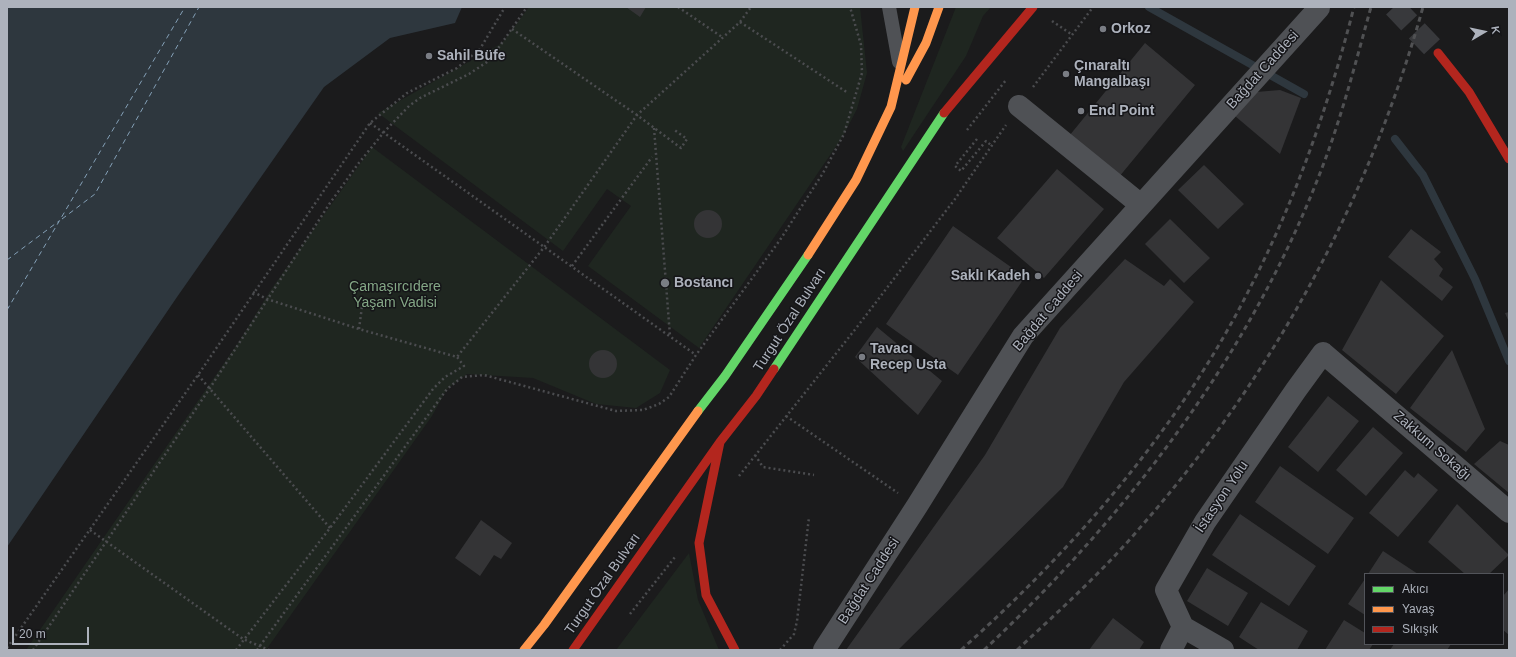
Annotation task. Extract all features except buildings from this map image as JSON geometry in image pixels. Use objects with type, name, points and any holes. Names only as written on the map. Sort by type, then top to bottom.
[{"type":"main road","name":"Turgut Özal Bulvarı","points":[[524,650],[544,625],[677,438],[725,376],[799,269],[856,180],[891,107],[915,7]]},
{"type":"main road","points":[[891,107],[926,43],[939,7]]},
{"type":"main road","name":"Turgut Özal Bulvarı","points":[[573,650],[720,442],[756,396],[944,113],[1033,7]]},
{"type":"main road","points":[[1438,53],[1469,92],[1509,159]]},
{"type":"main road","points":[[720,442],[699,543],[706,595],[735,650]]},
{"type":"street","name":"Bağdat Caddesi","points":[[824,650],[917,506],[1023,336],[1319,8]]},
{"type":"street","points":[[1019,106],[1141,205]]},
{"type":"street","name":"Zakkum Sokağı","points":[[1323,353],[1509,512]]},
{"type":"street","name":"İstasyon Yolu","points":[[1183,627],[1166,590],[1205,522],[1323,353]]},
{"type":"street","points":[[1171,650],[1183,627],[1223,650]]},
{"type":"lane","points":[[889,7],[900,67]]},
{"type":"path","points":[[7,648],[198,375],[370,122],[407,93],[457,68],[480,49],[505,7]]},
{"type":"path","points":[[33,650],[210,388],[330,203],[358,164],[384,132],[414,102],[469,74],[490,60],[527,7]]},
{"type":"path","points":[[678,7],[722,37]]},
{"type":"path","points":[[457,357],[545,246],[637,114],[740,22],[751,7]]},
{"type":"path","points":[[257,650],[416,429],[447,388],[462,377],[484,375],[616,411],[643,410],[659,404],[669,397],[696,355],[780,240],[823,173],[844,134],[862,73],[861,45],[850,7]]},
{"type":"path","points":[[736,480],[857,327],[955,199],[1019,106],[1071,34],[1093,7]]},
{"type":"path","points":[[1053,20],[1071,34]]},
{"type":"path","points":[[740,22],[848,93]]},
{"type":"path","points":[[512,29],[637,114],[681,148],[687,139],[673,129]]},
{"type":"path","points":[[370,122],[696,355]]},
{"type":"path","points":[[654,127],[670,336]]},
{"type":"path","points":[[977,139],[955,166],[961,171],[986,141],[992,146]]},
{"type":"path","points":[[572,266],[652,157]]},
{"type":"path","points":[[236,650],[330,528],[433,389],[445,377],[464,366],[457,357],[359,329],[267,299],[253,292]]},
{"type":"path","points":[[359,329],[363,298]]},
{"type":"path","points":[[198,375],[330,528]]},
{"type":"path","points":[[786,416],[917,506]]},
{"type":"path","points":[[755,455],[763,467],[814,475]]},
{"type":"path","points":[[780,650],[794,634],[797,621],[809,517]]},
{"type":"path","points":[[90,530],[243,639],[269,650]]},
{"type":"path","points":[[626,620],[679,553]]},
{"type":"green space","points":[[529,7],[860,7],[867,73],[857,109],[843,136],[699,348],[588,266],[631,206],[607,189],[563,251],[378,113],[502,43]]},
{"type":"green space","points":[[956,7],[991,7],[983,16],[966,56],[903,151],[901,147]]},
{"type":"green space","name":"Çamaşırcıdere Yaşam Vadisi","points":[[372,147],[670,370],[660,393],[636,408],[596,404],[533,378],[467,374],[447,389],[432,416],[266,650],[26,650],[240,340],[270,291]]},
{"type":"green space","points":[[689,553],[698,600],[719,650],[616,650]]},
{"type":"shaded area","points":[[7,7],[462,7],[455,23],[390,38],[324,87],[177,297],[7,547]]},
{"type":"waterway","points":[[1149,7],[1304,94]]},
{"type":"waterway","points":[[1395,139],[1423,175],[1475,279],[1509,361]]},
{"type":"ferry route","points":[[7,310],[185,7]]},
{"type":"ferry route","points":[[62,219],[95,194],[199,7]]},
{"type":"ferry route","points":[[7,260],[59,221]]},
{"type":"tunnel","points":[[1394,7],[1438,53]]},
{"type":"railway","points":[[961,650],[1004,610],[1085,526],[1123,482],[1192,389],[1250,288],[1267,254],[1297,186],[1334,79],[1354,7]]},
{"type":"railway","points":[[984,650],[1037,598],[1088,544],[1136,487],[1180,428],[1222,367],[1259,303],[1293,237],[1322,168],[1342,108],[1371,7]]},
{"type":"railway","points":[[1017,650],[1095,577],[1138,530],[1186,472],[1231,412],[1272,349],[1310,285],[1344,218],[1374,149],[1401,79],[1423,7]]},
{"type":"traffic: fast","points":[[774,369],[944,113]]},
{"type":"traffic: fast","points":[[698,411],[725,376],[808,255]]},
{"type":"traffic: slow","points":[[808,255],[856,180],[891,107],[915,7]]},
{"type":"traffic: slow","points":[[906,80],[926,43],[939,7]]},
{"type":"traffic: slow","points":[[524,650],[544,625],[698,411]]},
{"type":"traffic: jam","points":[[944,113],[1033,7]]},
{"type":"traffic: jam","points":[[1438,53],[1469,92],[1509,159]]},
{"type":"traffic: jam","points":[[573,650],[720,442],[756,396],[774,369]]},
{"type":"traffic: jam","points":[[720,442],[699,543],[706,595],[735,650]]},
{"type":"place","name":"Orkoz","points":[[1103,29]]},
{"type":"place","name":"Sahil Büfe","points":[[429,56]]},
{"type":"place","name":"Çınaraltı Mangalbaşı","points":[[1066,74]]},
{"type":"place","name":"End Point","points":[[1081,111]]},
{"type":"place","name":"Saklı Kadeh","points":[[1038,276]]},
{"type":"place","name":"Bostancı","points":[[665,283]]},
{"type":"place","name":"Tavacı Recep Usta","points":[[862,357]]}]
